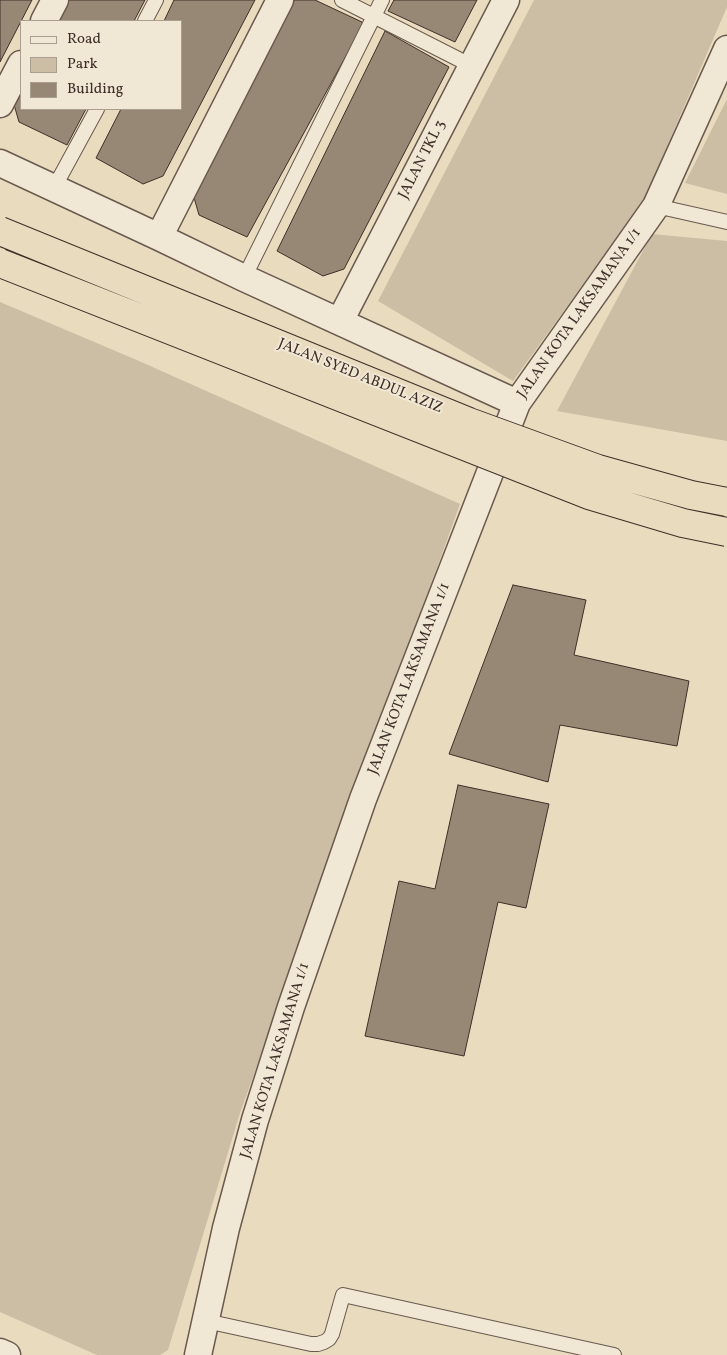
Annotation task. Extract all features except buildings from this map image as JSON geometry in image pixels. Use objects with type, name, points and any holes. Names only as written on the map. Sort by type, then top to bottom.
[{"type":"main road","name":"JALAN SYED ABDUL AZIZ","points":[[0,231],[469,422],[598,469],[691,495],[727,502]]},
{"type":"main road","name":"JALAN SYED ABDUL AZIZ","points":[[0,263],[589,495],[683,523],[727,532]]},
{"type":"street","points":[[45,20],[55,0]]},
{"type":"street","points":[[159,237],[280,0]]},
{"type":"street","name":"JALAN TKL 3","points":[[340,321],[506,0]]},
{"type":"street","name":"JALAN KOTA LAKSAMANA 1/1","points":[[198,1355],[226,1228],[250,1138],[291,1007],[363,799],[518,403],[656,206],[727,49]]},
{"type":"street","points":[[0,104],[20,66]]},
{"type":"street","points":[[0,163],[244,278],[518,403]]},
{"type":"street","points":[[0,1352],[7,1355]]},
{"type":"lane","points":[[146,20],[156,0]]},
{"type":"lane","points":[[342,0],[472,66]]},
{"type":"lane","points":[[244,278],[382,0]]},
{"type":"lane","points":[[54,188],[97,110]]},
{"type":"lane","points":[[656,206],[727,222]]},
{"type":"lane","points":[[206,1321],[318,1344],[329,1339],[332,1334],[342,1295],[614,1355]]},
{"type":"green space","points":[[534,0],[727,0],[727,7],[643,202],[513,381],[378,301]]},
{"type":"green space","points":[[727,99],[727,194],[685,183]]},
{"type":"green space","points":[[652,234],[727,241],[727,441],[557,411]]},
{"type":"green space","points":[[0,302],[139,361],[460,504],[240,1113],[168,1350],[160,1355],[97,1355],[0,1312]]}]
